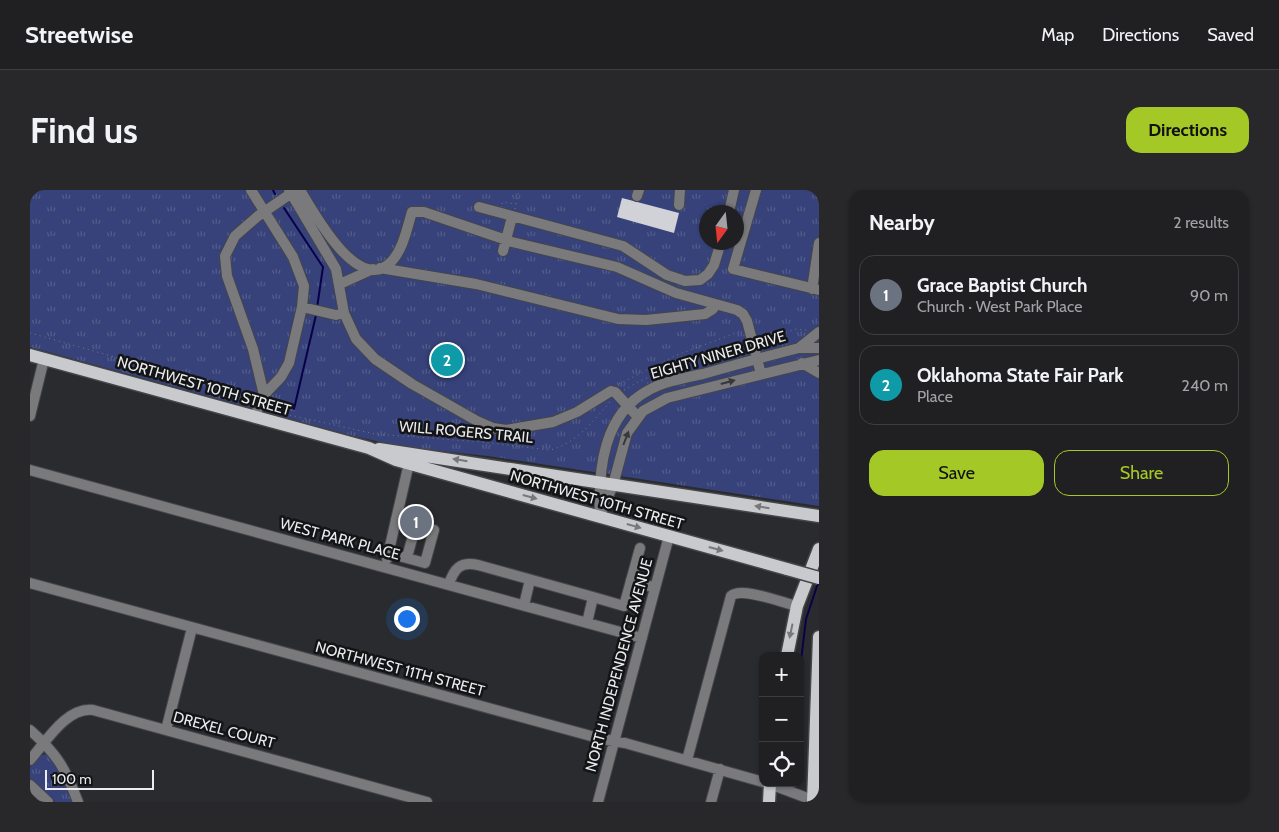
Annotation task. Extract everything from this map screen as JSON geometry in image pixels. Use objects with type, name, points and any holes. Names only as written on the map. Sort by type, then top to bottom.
[{"type":"main road","name":"NORTHWEST 10TH STREET","points":[[30,355],[368,448],[409,464],[819,578]]},
{"type":"main road","name":"NORTHWEST 10TH STREET","points":[[368,448],[397,450],[815,515]]},
{"type":"main road","points":[[788,652],[797,606],[819,549]]},
{"type":"main road","points":[[814,801],[819,637]]},
{"type":"main road","points":[[767,787],[769,802]]},
{"type":"street","points":[[251,190],[300,270],[306,308],[289,363],[281,377],[264,395],[255,418]]},
{"type":"street","points":[[679,205],[680,190]]},
{"type":"street","points":[[731,205],[734,190]]},
{"type":"street","points":[[756,190],[733,270],[815,290],[819,243]]},
{"type":"street","points":[[264,395],[253,348],[227,276],[225,263],[227,249],[235,236],[265,211],[294,191]]},
{"type":"street","points":[[294,191],[340,250],[359,265],[476,284],[594,314],[632,320],[704,314],[713,309],[715,304]]},
{"type":"street","points":[[294,191],[332,261],[340,284],[344,313],[356,339],[375,359],[420,388],[477,421],[493,428],[512,430],[553,422],[577,412],[609,392],[638,417]]},
{"type":"street","points":[[479,207],[514,213],[623,246],[667,275],[685,282],[700,280],[708,274],[714,264],[718,250]]},
{"type":"street","points":[[340,284],[391,262],[412,212],[431,214],[504,246],[617,267],[667,290],[743,314],[750,329],[761,374]]},
{"type":"street","points":[[504,246],[514,213]]},
{"type":"street","points":[[306,308],[336,315],[344,313]]},
{"type":"street","points":[[799,348],[815,332]]},
{"type":"street","name":"EIGHTY NINER DRIVE","points":[[600,516],[598,482],[614,424],[626,405],[650,389],[664,384],[799,348],[819,348]]},
{"type":"street","points":[[30,416],[44,358]]},
{"type":"street","name":"EIGHTY NINER DRIVE","points":[[600,516],[613,485],[628,433],[638,417],[655,403],[667,398],[819,360]]},
{"type":"street","points":[[802,363],[819,372]]},
{"type":"street","points":[[386,567],[409,464]]},
{"type":"street","name":"WEST PARK PLACE","points":[[30,470],[642,638]]},
{"type":"street","points":[[388,553],[425,563],[434,530],[396,519]]},
{"type":"street","points":[[407,557],[416,525]]},
{"type":"street","name":"NORTH INDEPENDENCE AVENUE","points":[[598,802],[669,536]]},
{"type":"street","points":[[448,584],[456,568],[466,563],[624,606],[640,548]]},
{"type":"street","points":[[524,605],[530,580]]},
{"type":"street","points":[[631,580],[655,588]]},
{"type":"street","name":"NORTHWEST 11TH STREET","points":[[30,582],[602,740],[614,741],[759,781]]},
{"type":"street","points":[[687,760],[732,594],[744,592],[797,606]]},
{"type":"street","points":[[587,622],[593,597]]},
{"type":"street","points":[[166,730],[192,628]]},
{"type":"street","name":"DREXEL COURT","points":[[30,760],[69,717],[82,710],[101,712],[427,802]]},
{"type":"street","points":[[30,730],[58,756],[65,768],[78,802]]},
{"type":"street","points":[[711,802],[720,769]]},
{"type":"street","points":[[30,785],[48,802]]},
{"type":"street","name":"NORTHWEST 11TH STREET","points":[[776,787],[814,801]]},
{"type":"path","points":[[514,213],[520,190]]},
{"type":"path","points":[[627,388],[690,359],[754,343],[801,328],[815,332]]},
{"type":"path","name":"WILL ROGERS TRAIL","points":[[302,418],[375,434],[482,442],[550,450],[559,448],[576,438],[612,396],[616,386],[638,373],[677,355],[708,342],[750,329]]},
{"type":"path","points":[[30,333],[203,382],[246,404]]},
{"type":"green space","points":[[30,190],[819,190],[819,506],[488,456],[404,447],[349,435],[30,347]]},
{"type":"green space","points":[[45,754],[51,757],[60,767],[74,802],[55,802],[30,779],[30,767],[40,756]]},
{"type":"building","points":[[622,198],[679,213],[674,233],[617,217]]},
{"type":"waterway","points":[[273,190],[275,194]]},
{"type":"waterway","points":[[284,208],[323,267],[317,308]]},
{"type":"waterway","points":[[294,409],[316,315]]},
{"type":"waterway","points":[[802,652],[806,619],[818,583]]},
{"type":"place","name":"Oklahoma State Fair Park","points":[[447,360]]},
{"type":"place","name":"Grace Baptist Church","points":[[416,522]]}]
